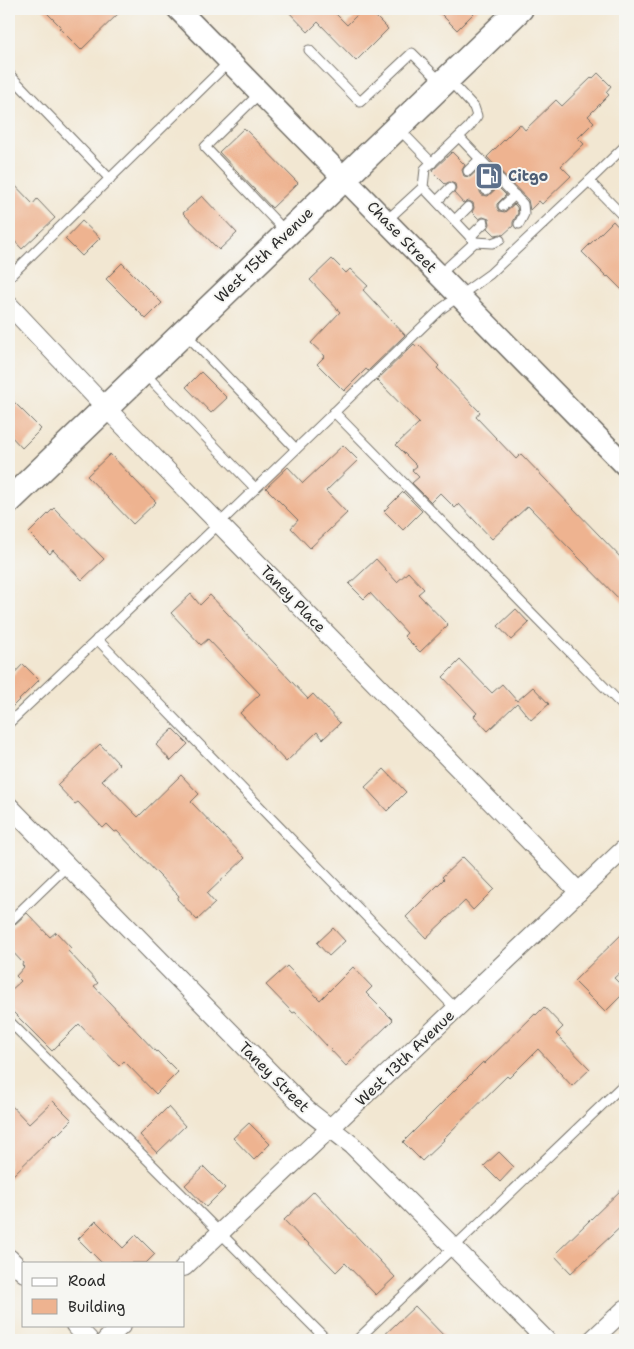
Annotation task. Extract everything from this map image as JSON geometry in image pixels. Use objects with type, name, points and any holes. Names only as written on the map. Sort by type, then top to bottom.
[{"type":"main road","name":"West 15th Avenue","points":[[9,501],[520,9]]},
{"type":"street","name":"Chase Street","points":[[178,9],[625,465]]},
{"type":"street","name":"Taney Place","points":[[9,305],[106,408],[579,892]]},
{"type":"street","name":"Taney Street","points":[[9,806],[306,1109],[352,1145],[546,1340]]},
{"type":"street","name":"West 13th Avenue","points":[[185,1266],[625,848]]},
{"type":"street","points":[[9,1258],[22,1272]]},
{"type":"street","points":[[592,1340],[625,1309]]},
{"type":"street","points":[[76,1326],[89,1340]]},
{"type":"street","points":[[106,1340],[121,1326]]},
{"type":"lane","points":[[309,50],[360,102],[412,52],[474,107],[477,116],[469,127],[425,169],[423,187],[386,221]]},
{"type":"lane","points":[[9,277],[230,61]]},
{"type":"lane","points":[[9,74],[110,179]]},
{"type":"lane","points":[[260,92],[205,147],[287,233]]},
{"type":"lane","points":[[397,127],[432,163]]},
{"type":"lane","points":[[459,137],[523,204],[524,214],[519,224]]},
{"type":"lane","points":[[9,723],[441,309],[490,274],[625,146]]},
{"type":"lane","points":[[468,171],[480,159]]},
{"type":"lane","points":[[486,190],[499,178]]},
{"type":"lane","points":[[589,181],[625,218]]},
{"type":"lane","points":[[423,187],[473,239],[492,243],[500,240]]},
{"type":"lane","points":[[437,201],[450,188]]},
{"type":"lane","points":[[503,206],[515,195]]},
{"type":"lane","points":[[454,220],[468,207]]},
{"type":"lane","points":[[439,275],[473,239],[484,223]]},
{"type":"lane","points":[[184,332],[296,449]]},
{"type":"lane","points":[[143,372],[255,488]]},
{"type":"lane","points":[[334,412],[625,708]]},
{"type":"lane","points":[[97,639],[456,1009]]},
{"type":"lane","points":[[9,922],[67,866]]},
{"type":"lane","points":[[9,1021],[327,1340]]},
{"type":"lane","points":[[357,1340],[625,1083]]},
{"type":"building","points":[[43,9],[123,9],[81,50]]},
{"type":"building","points":[[286,9],[331,9],[347,25],[363,9],[368,9],[388,29],[356,61],[318,22],[308,32]]},
{"type":"building","points":[[436,9],[478,9],[457,30]]},
{"type":"building","points":[[598,73],[611,86],[606,92],[609,95],[588,116],[594,122],[578,138],[584,144],[561,166],[571,176],[542,204],[539,201],[530,210],[528,200],[487,157],[520,124],[525,130],[556,100],[562,106]]},
{"type":"building","points":[[244,128],[298,183],[272,208],[219,152]]},
{"type":"building","points":[[452,152],[465,165],[462,170],[464,176],[470,177],[480,168],[490,178],[480,188],[482,195],[488,196],[498,187],[506,195],[497,204],[499,211],[505,212],[514,204],[517,207],[518,213],[513,226],[503,235],[495,235],[488,228],[490,224],[489,219],[483,217],[479,219],[472,212],[474,208],[473,203],[469,201],[463,203],[454,193],[456,189],[455,184],[449,182],[445,184],[432,171]]},
{"type":"building","points":[[9,179],[33,204],[37,199],[55,218],[22,249],[9,235]]},
{"type":"building","points":[[202,196],[237,233],[219,250],[183,213]]},
{"type":"building","points":[[82,221],[100,238],[82,256],[65,239]]},
{"type":"building","points":[[613,221],[625,234],[625,293],[582,252]]},
{"type":"building","points":[[332,259],[346,273],[350,269],[368,286],[363,290],[405,335],[344,391],[317,364],[325,356],[311,343],[340,312],[310,280]]},
{"type":"building","points":[[122,263],[162,303],[146,319],[106,279]]},
{"type":"building","points":[[414,344],[417,347],[419,345],[439,366],[437,368],[480,412],[476,417],[516,459],[521,454],[625,562],[625,605],[528,506],[492,539],[459,504],[455,508],[440,493],[431,502],[412,483],[419,477],[412,470],[417,466],[396,445],[419,423],[377,380]]},
{"type":"building","points":[[201,372],[227,398],[211,413],[186,387]]},
{"type":"building","points":[[9,397],[41,429],[22,448],[9,434]]},
{"type":"building","points":[[343,445],[358,460],[326,491],[347,513],[310,548],[291,528],[298,520],[266,488],[288,467],[303,483]]},
{"type":"building","points":[[110,454],[156,502],[133,524],[87,476]]},
{"type":"building","points":[[403,492],[422,511],[403,530],[384,511]]},
{"type":"building","points":[[54,508],[104,559],[82,580],[53,550],[50,554],[29,533]]},
{"type":"building","points":[[376,559],[397,582],[408,572],[424,589],[418,594],[448,625],[420,652],[404,636],[407,633],[370,593],[364,599],[349,584]]},
{"type":"building","points":[[191,594],[200,605],[210,595],[308,699],[313,694],[340,723],[323,739],[317,732],[286,762],[240,713],[260,694],[208,639],[201,645],[171,613]]},
{"type":"building","points":[[516,609],[529,623],[511,640],[498,626]]},
{"type":"building","points":[[460,660],[492,693],[502,684],[517,701],[533,687],[549,704],[531,720],[517,703],[488,731],[474,716],[477,713],[443,677]]},
{"type":"building","points":[[23,664],[39,680],[9,710],[9,679]]},
{"type":"building","points":[[173,729],[188,744],[171,761],[156,745]]},
{"type":"building","points":[[100,744],[119,764],[102,780],[138,817],[181,775],[199,794],[191,802],[245,858],[207,894],[215,903],[197,920],[177,899],[179,896],[117,831],[115,832],[107,824],[103,828],[78,802],[75,804],[57,785]]},
{"type":"building","points":[[384,769],[406,792],[387,811],[365,787]]},
{"type":"building","points":[[463,857],[494,889],[473,910],[465,901],[426,938],[406,917]]},
{"type":"building","points":[[27,913],[50,937],[56,932],[71,948],[68,951],[98,983],[94,986],[156,1052],[178,1072],[156,1094],[124,1061],[119,1066],[79,1024],[52,1051],[9,1008],[9,992],[21,981],[16,976],[24,967],[23,963],[9,948],[9,928]]},
{"type":"building","points":[[333,928],[345,941],[329,956],[317,943]]},
{"type":"building","points":[[625,931],[625,968],[614,978],[625,989],[625,992],[605,1012],[574,981]]},
{"type":"building","points":[[287,966],[320,1000],[353,967],[372,987],[366,993],[393,1020],[346,1066],[295,1012],[293,1013],[266,985]]},
{"type":"building","points":[[544,1007],[563,1027],[556,1034],[590,1069],[572,1086],[538,1049],[509,1078],[507,1076],[422,1161],[403,1142],[483,1062],[484,1064]]},
{"type":"building","points":[[53,1101],[72,1120],[9,1179],[9,1103],[29,1124]]},
{"type":"building","points":[[168,1107],[185,1126],[157,1153],[140,1135]]},
{"type":"building","points":[[249,1123],[270,1144],[254,1160],[233,1138]]},
{"type":"building","points":[[499,1152],[514,1167],[500,1182],[484,1166]]},
{"type":"building","points":[[204,1167],[225,1188],[206,1207],[185,1185]]},
{"type":"building","points":[[625,1186],[625,1223],[571,1273],[554,1255]]},
{"type":"building","points":[[314,1191],[395,1277],[376,1295],[345,1263],[336,1272],[284,1220]]},
{"type":"building","points":[[96,1221],[123,1248],[136,1235],[155,1254],[147,1262],[101,1262],[78,1239]]},
{"type":"building","points":[[415,1306],[448,1340],[379,1340]]},
{"type":"place","name":"Citgo","points":[[489,176]]}]
